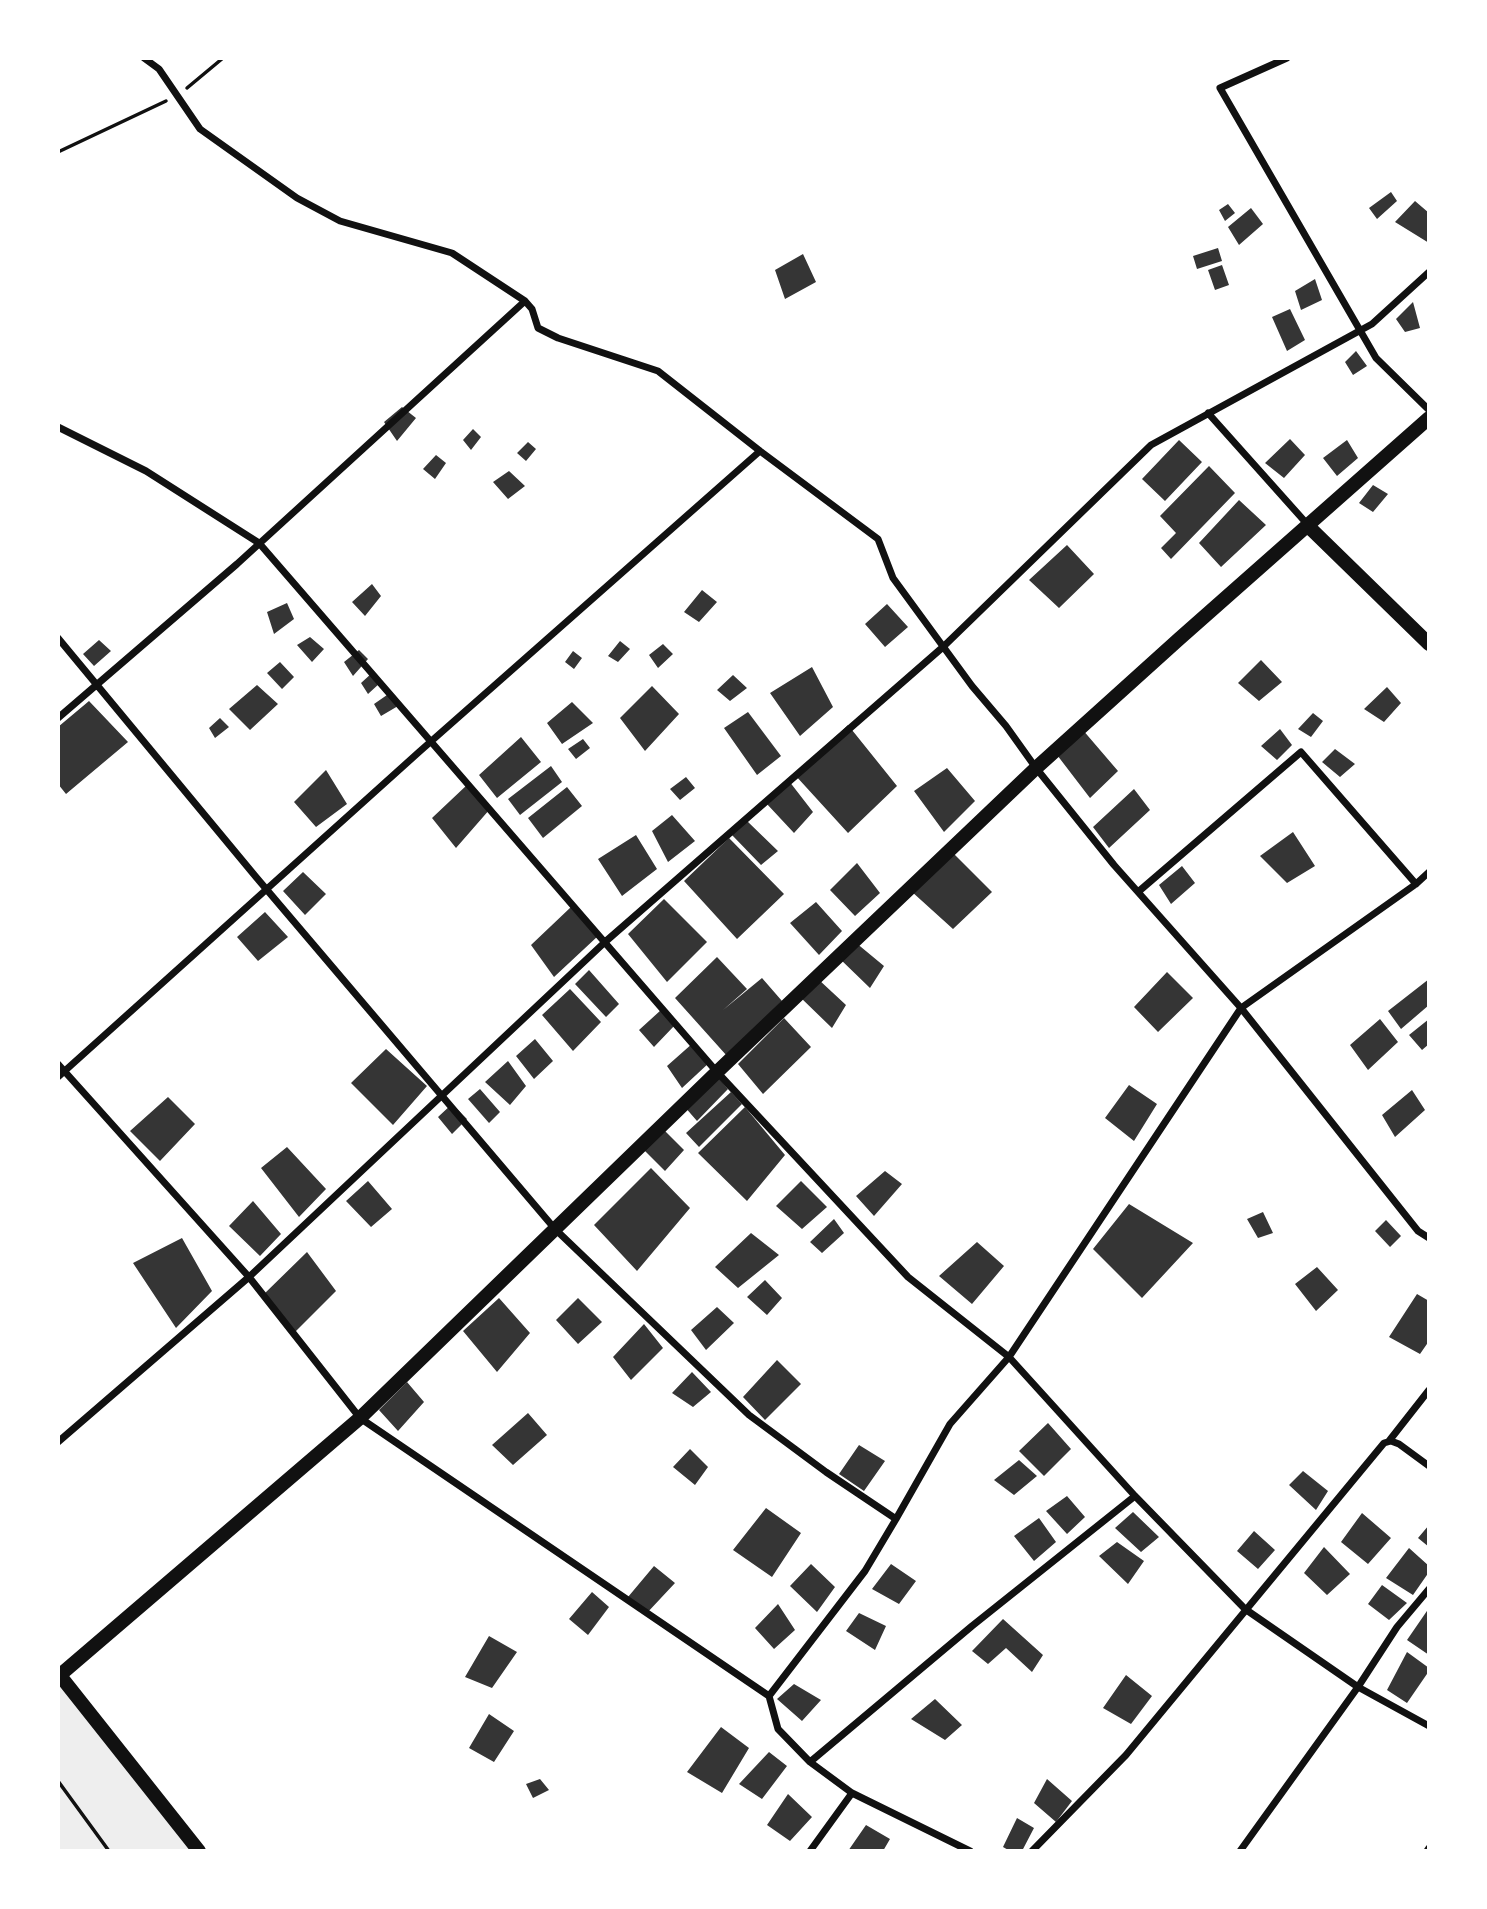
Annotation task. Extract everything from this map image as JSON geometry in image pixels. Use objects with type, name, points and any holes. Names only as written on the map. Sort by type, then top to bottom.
[{"type":"main road","points":[[199,1851],[59,1674],[360,1418],[1036,768],[1429,418]]},
{"type":"main road","points":[[1308,526],[1429,645]]},
{"type":"street","points":[[144,58],[159,69],[200,129],[297,198],[340,221],[452,253],[525,302],[533,309],[538,328],[558,338],[658,371],[878,539],[893,578],[1036,768],[1138,892],[1241,1008],[1418,1231],[1429,1238]]},
{"type":"street","points":[[1287,58],[1220,88],[1377,358],[1429,410]]},
{"type":"street","points":[[58,1442],[249,1277],[605,942],[943,647],[1151,445],[1372,324],[1429,272]]},
{"type":"street","points":[[58,718],[259,543],[525,302]]},
{"type":"street","points":[[1208,413],[1308,526]]},
{"type":"street","points":[[58,427],[146,471],[259,543],[718,1072],[908,1278],[1009,1357],[1135,1496],[1245,1609],[1358,1687],[1429,1726]]},
{"type":"street","points":[[58,1077],[760,451]]},
{"type":"street","points":[[58,638],[266,889],[555,1229],[749,1415],[896,1519]]},
{"type":"street","points":[[1138,892],[1301,752],[1416,884]]},
{"type":"street","points":[[769,1696],[865,1571],[950,1424],[1009,1357],[1241,1008],[1416,884],[1429,872]]},
{"type":"street","points":[[58,1064],[249,1277],[360,1418],[769,1696],[778,1729],[810,1762],[852,1793],[970,1851]]},
{"type":"street","points":[[1032,1851],[1126,1755],[1429,1390]]},
{"type":"street","points":[[1389,1441],[1399,1444],[1429,1466]]},
{"type":"street","points":[[810,1762],[972,1626],[1135,1496]]},
{"type":"street","points":[[1240,1851],[1358,1687],[1397,1627],[1429,1589]]},
{"type":"street","points":[[810,1851],[852,1793]]},
{"type":"path","points":[[58,152],[178,95],[223,58]]},
{"type":"path","points":[[58,1781],[109,1851]]},
{"type":"shaded area","points":[[58,1673],[199,1851],[58,1851]]},
{"type":"building","points":[[1391,192],[1397,201],[1377,219],[1369,208]]},
{"type":"building","points":[[1415,201],[1429,213],[1429,243],[1395,222]]},
{"type":"building","points":[[1228,204],[1235,213],[1225,221],[1219,210]]},
{"type":"building","points":[[1251,208],[1263,224],[1239,245],[1228,227]]},
{"type":"building","points":[[1218,248],[1222,261],[1197,269],[1193,256]]},
{"type":"building","points":[[803,254],[816,282],[785,299],[775,270]]},
{"type":"building","points":[[1222,265],[1229,285],[1215,290],[1208,270]]},
{"type":"building","points":[[1315,279],[1322,300],[1301,310],[1295,291]]},
{"type":"building","points":[[1413,302],[1420,328],[1405,332],[1396,319]]},
{"type":"building","points":[[1290,309],[1305,340],[1287,351],[1272,317]]},
{"type":"building","points":[[1356,351],[1367,366],[1353,375],[1345,362]]},
{"type":"building","points":[[402,407],[416,418],[397,441],[384,422]]},
{"type":"building","points":[[473,429],[481,437],[471,450],[463,440]]},
{"type":"building","points":[[1290,439],[1305,455],[1284,478],[1265,463]]},
{"type":"building","points":[[1179,440],[1202,462],[1165,501],[1142,479]]},
{"type":"building","points":[[1347,440],[1358,458],[1337,476],[1323,458]]},
{"type":"building","points":[[528,442],[536,449],[526,461],[517,453]]},
{"type":"building","points":[[436,455],[446,463],[435,479],[423,469]]},
{"type":"building","points":[[1209,466],[1235,493],[1171,559],[1161,548],[1176,533],[1160,516]]},
{"type":"building","points":[[509,471],[525,486],[508,499],[493,482]]},
{"type":"building","points":[[1373,485],[1388,494],[1373,512],[1359,503]]},
{"type":"building","points":[[1239,500],[1266,525],[1221,567],[1199,543]]},
{"type":"building","points":[[1067,545],[1094,574],[1059,608],[1029,580]]},
{"type":"building","points":[[372,584],[381,596],[365,616],[352,602]]},
{"type":"building","points":[[702,590],[717,602],[699,622],[684,612]]},
{"type":"building","points":[[287,603],[294,619],[274,634],[267,612]]},
{"type":"building","points":[[887,604],[908,627],[885,647],[865,624]]},
{"type":"building","points":[[310,637],[324,649],[312,662],[297,645]]},
{"type":"building","points":[[99,640],[111,651],[94,666],[83,654]]},
{"type":"building","points":[[620,641],[630,649],[618,662],[608,656]]},
{"type":"building","points":[[663,644],[673,654],[658,668],[649,655]]},
{"type":"building","points":[[359,650],[368,659],[353,676],[344,662]]},
{"type":"building","points":[[573,651],[582,658],[574,669],[565,662]]},
{"type":"building","points":[[1261,660],[1282,682],[1259,701],[1238,683]]},
{"type":"building","points":[[280,662],[294,677],[282,689],[267,673]]},
{"type":"building","points":[[812,667],[833,707],[800,736],[770,693]]},
{"type":"building","points":[[372,673],[380,683],[368,694],[361,683]]},
{"type":"building","points":[[733,675],[747,688],[730,701],[717,690]]},
{"type":"building","points":[[257,685],[278,704],[250,730],[229,709]]},
{"type":"building","points":[[652,686],[679,714],[645,751],[620,718]]},
{"type":"building","points":[[1387,687],[1401,703],[1384,722],[1364,709]]},
{"type":"building","points":[[387,695],[398,706],[381,716],[374,704]]},
{"type":"building","points":[[89,701],[128,742],[66,794],[58,784],[58,727]]},
{"type":"building","points":[[572,702],[593,723],[562,744],[547,723]]},
{"type":"building","points":[[748,712],[781,756],[757,775],[724,728]]},
{"type":"building","points":[[1313,713],[1323,721],[1311,737],[1298,729]]},
{"type":"building","points":[[220,718],[229,727],[215,738],[209,728]]},
{"type":"building","points":[[848,725],[897,786],[848,833],[795,775]]},
{"type":"building","points":[[1082,729],[1118,771],[1090,798],[1054,751]]},
{"type":"building","points":[[1280,729],[1292,745],[1277,760],[1261,746]]},
{"type":"building","points":[[521,737],[541,762],[497,798],[479,775]]},
{"type":"building","points":[[583,739],[590,748],[576,759],[568,749]]},
{"type":"building","points":[[1335,749],[1355,764],[1340,777],[1322,762]]},
{"type":"building","points":[[551,766],[562,782],[520,815],[508,799]]},
{"type":"building","points":[[947,768],[975,801],[944,832],[914,791]]},
{"type":"building","points":[[326,770],[347,804],[316,827],[294,802]]},
{"type":"building","points":[[686,777],[695,788],[680,800],[670,789]]},
{"type":"building","points":[[789,781],[813,812],[794,833],[766,803]]},
{"type":"building","points":[[468,784],[490,809],[456,848],[432,818]]},
{"type":"building","points":[[567,787],[582,806],[543,838],[528,818]]},
{"type":"building","points":[[1134,789],[1150,810],[1109,848],[1093,827]]},
{"type":"building","points":[[672,815],[695,841],[668,862],[652,831]]},
{"type":"building","points":[[747,821],[778,851],[761,865],[732,835]]},
{"type":"building","points":[[1293,832],[1315,866],[1287,883],[1260,856]]},
{"type":"building","points":[[636,835],[657,869],[622,896],[598,859]]},
{"type":"building","points":[[729,838],[784,894],[737,939],[684,881]]},
{"type":"building","points":[[951,851],[992,892],[953,929],[911,891]]},
{"type":"building","points":[[857,863],[880,893],[855,916],[830,890]]},
{"type":"building","points":[[1182,866],[1195,883],[1171,904],[1159,885]]},
{"type":"building","points":[[303,872],[326,894],[305,915],[283,891]]},
{"type":"building","points":[[664,899],[707,942],[667,982],[628,934]]},
{"type":"building","points":[[816,902],[842,931],[819,955],[790,923]]},
{"type":"building","points":[[571,907],[598,936],[554,977],[531,945]]},
{"type":"building","points":[[265,912],[288,937],[258,961],[237,937]]},
{"type":"building","points":[[855,942],[884,966],[870,988],[839,958]]},
{"type":"building","points":[[717,957],[747,989],[723,1010],[762,978],[782,1001],[727,1056],[675,998]]},
{"type":"building","points":[[589,970],[619,1004],[606,1017],[575,984]]},
{"type":"building","points":[[1167,972],[1193,998],[1158,1032],[1134,1007]]},
{"type":"building","points":[[818,979],[846,1005],[832,1028],[800,997]]},
{"type":"building","points":[[1429,979],[1429,1005],[1401,1029],[1388,1011]]},
{"type":"building","points":[[570,989],[601,1022],[573,1051],[542,1015]]},
{"type":"building","points":[[661,1010],[674,1026],[654,1047],[639,1030]]},
{"type":"building","points":[[784,1018],[811,1047],[763,1094],[738,1064]]},
{"type":"building","points":[[1380,1019],[1398,1042],[1368,1070],[1350,1045]]},
{"type":"building","points":[[1429,1019],[1429,1044],[1422,1050],[1409,1035]]},
{"type":"building","points":[[535,1039],[553,1061],[534,1079],[516,1056]]},
{"type":"building","points":[[693,1043],[710,1062],[682,1088],[667,1066]]},
{"type":"building","points":[[386,1049],[427,1086],[393,1125],[351,1083]]},
{"type":"building","points":[[508,1061],[526,1086],[510,1105],[485,1082]]},
{"type":"building","points":[[717,1076],[728,1089],[697,1121],[684,1106]]},
{"type":"building","points":[[1129,1085],[1157,1104],[1134,1141],[1105,1118]]},
{"type":"building","points":[[480,1089],[500,1112],[489,1123],[468,1099]]},
{"type":"building","points":[[1412,1090],[1425,1110],[1395,1137],[1382,1115]]},
{"type":"building","points":[[731,1092],[742,1104],[699,1147],[686,1133]]},
{"type":"building","points":[[168,1097],[195,1124],[160,1161],[130,1131]]},
{"type":"building","points":[[452,1104],[467,1119],[452,1134],[438,1117]]},
{"type":"building","points":[[745,1107],[785,1155],[747,1201],[698,1153]]},
{"type":"building","points":[[662,1128],[684,1150],[665,1171],[642,1148]]},
{"type":"building","points":[[287,1147],[326,1189],[299,1217],[261,1168]]},
{"type":"building","points":[[651,1168],[690,1208],[637,1271],[594,1225]]},
{"type":"building","points":[[885,1171],[902,1184],[874,1216],[856,1196]]},
{"type":"building","points":[[368,1181],[392,1209],[371,1227],[346,1201]]},
{"type":"building","points":[[801,1181],[827,1207],[802,1229],[776,1206]]},
{"type":"building","points":[[253,1201],[281,1234],[260,1256],[229,1226]]},
{"type":"building","points":[[1129,1204],[1193,1243],[1142,1298],[1093,1249]]},
{"type":"building","points":[[1263,1212],[1273,1233],[1258,1238],[1247,1219]]},
{"type":"building","points":[[834,1219],[844,1233],[822,1253],[810,1242]]},
{"type":"building","points":[[1386,1220],[1401,1236],[1390,1247],[1375,1231]]},
{"type":"building","points":[[751,1233],[779,1255],[738,1288],[715,1267]]},
{"type":"building","points":[[182,1238],[212,1291],[176,1328],[133,1263]]},
{"type":"building","points":[[977,1242],[1004,1266],[972,1304],[939,1276]]},
{"type":"building","points":[[307,1252],[336,1291],[292,1335],[262,1296]]},
{"type":"building","points":[[1317,1267],[1338,1290],[1316,1311],[1295,1284]]},
{"type":"building","points":[[765,1280],[782,1298],[767,1315],[747,1297]]},
{"type":"building","points":[[1417,1294],[1429,1301],[1429,1341],[1420,1354],[1389,1337]]},
{"type":"building","points":[[499,1298],[530,1333],[497,1372],[463,1331]]},
{"type":"building","points":[[578,1298],[602,1322],[578,1344],[556,1320]]},
{"type":"building","points":[[717,1307],[734,1323],[706,1350],[691,1330]]},
{"type":"building","points":[[644,1324],[663,1348],[631,1380],[613,1357]]},
{"type":"building","points":[[777,1360],[801,1384],[765,1420],[743,1397]]},
{"type":"building","points":[[692,1372],[711,1392],[693,1407],[672,1393]]},
{"type":"building","points":[[407,1382],[424,1402],[398,1431],[379,1410]]},
{"type":"building","points":[[528,1413],[547,1435],[513,1465],[492,1445]]},
{"type":"building","points":[[1048,1423],[1071,1449],[1044,1476],[1019,1451]]},
{"type":"building","points":[[859,1445],[885,1461],[864,1491],[839,1474]]},
{"type":"building","points":[[690,1449],[708,1467],[695,1485],[673,1467]]},
{"type":"building","points":[[1019,1460],[1037,1476],[1014,1495],[994,1480]]},
{"type":"building","points":[[1303,1471],[1328,1491],[1316,1510],[1289,1485]]},
{"type":"building","points":[[1067,1496],[1085,1517],[1067,1534],[1046,1511]]},
{"type":"building","points":[[766,1508],[801,1533],[772,1577],[733,1550]]},
{"type":"building","points":[[1133,1512],[1159,1537],[1141,1552],[1115,1528]]},
{"type":"building","points":[[1362,1513],[1391,1538],[1368,1564],[1341,1542]]},
{"type":"building","points":[[1039,1518],[1056,1542],[1034,1561],[1014,1536]]},
{"type":"building","points":[[1429,1525],[1429,1547],[1418,1538]]},
{"type":"building","points":[[1254,1531],[1275,1550],[1258,1569],[1237,1551]]},
{"type":"building","points":[[1117,1542],[1144,1561],[1128,1584],[1099,1556]]},
{"type":"building","points":[[1324,1547],[1350,1574],[1327,1595],[1304,1573]]},
{"type":"building","points":[[1409,1548],[1429,1566],[1429,1572],[1413,1595],[1386,1578]]},
{"type":"building","points":[[811,1564],[835,1587],[817,1612],[790,1586]]},
{"type":"building","points":[[891,1564],[916,1581],[899,1604],[872,1589]]},
{"type":"building","points":[[654,1566],[675,1583],[646,1614],[628,1597]]},
{"type":"building","points":[[1382,1585],[1407,1603],[1389,1620],[1368,1604]]},
{"type":"building","points":[[592,1592],[609,1607],[588,1635],[569,1619]]},
{"type":"building","points":[[778,1604],[795,1630],[774,1649],[755,1628]]},
{"type":"building","points":[[1429,1608],[1429,1655],[1407,1640]]},
{"type":"building","points":[[859,1613],[886,1626],[875,1650],[846,1631]]},
{"type":"building","points":[[1003,1619],[1043,1655],[1032,1672],[1006,1648],[988,1664],[972,1651]]},
{"type":"building","points":[[489,1636],[517,1652],[492,1688],[465,1677]]},
{"type":"building","points":[[1407,1652],[1429,1668],[1429,1671],[1407,1703],[1387,1690]]},
{"type":"building","points":[[1126,1675],[1152,1696],[1131,1724],[1103,1708]]},
{"type":"building","points":[[794,1684],[821,1700],[802,1721],[777,1699]]},
{"type":"building","points":[[935,1699],[962,1725],[945,1740],[911,1719]]},
{"type":"building","points":[[489,1714],[514,1731],[494,1762],[469,1748]]},
{"type":"building","points":[[721,1727],[749,1748],[722,1793],[687,1772]]},
{"type":"building","points":[[769,1752],[787,1766],[762,1799],[739,1784]]},
{"type":"building","points":[[540,1779],[549,1790],[533,1798],[526,1784]]},
{"type":"building","points":[[1047,1779],[1072,1801],[1056,1822],[1034,1803]]},
{"type":"building","points":[[788,1794],[812,1817],[790,1841],[767,1825]]},
{"type":"building","points":[[1017,1818],[1034,1828],[1022,1851],[1010,1851],[1003,1847]]},
{"type":"building","points":[[866,1825],[890,1839],[883,1851],[848,1851]]}]
